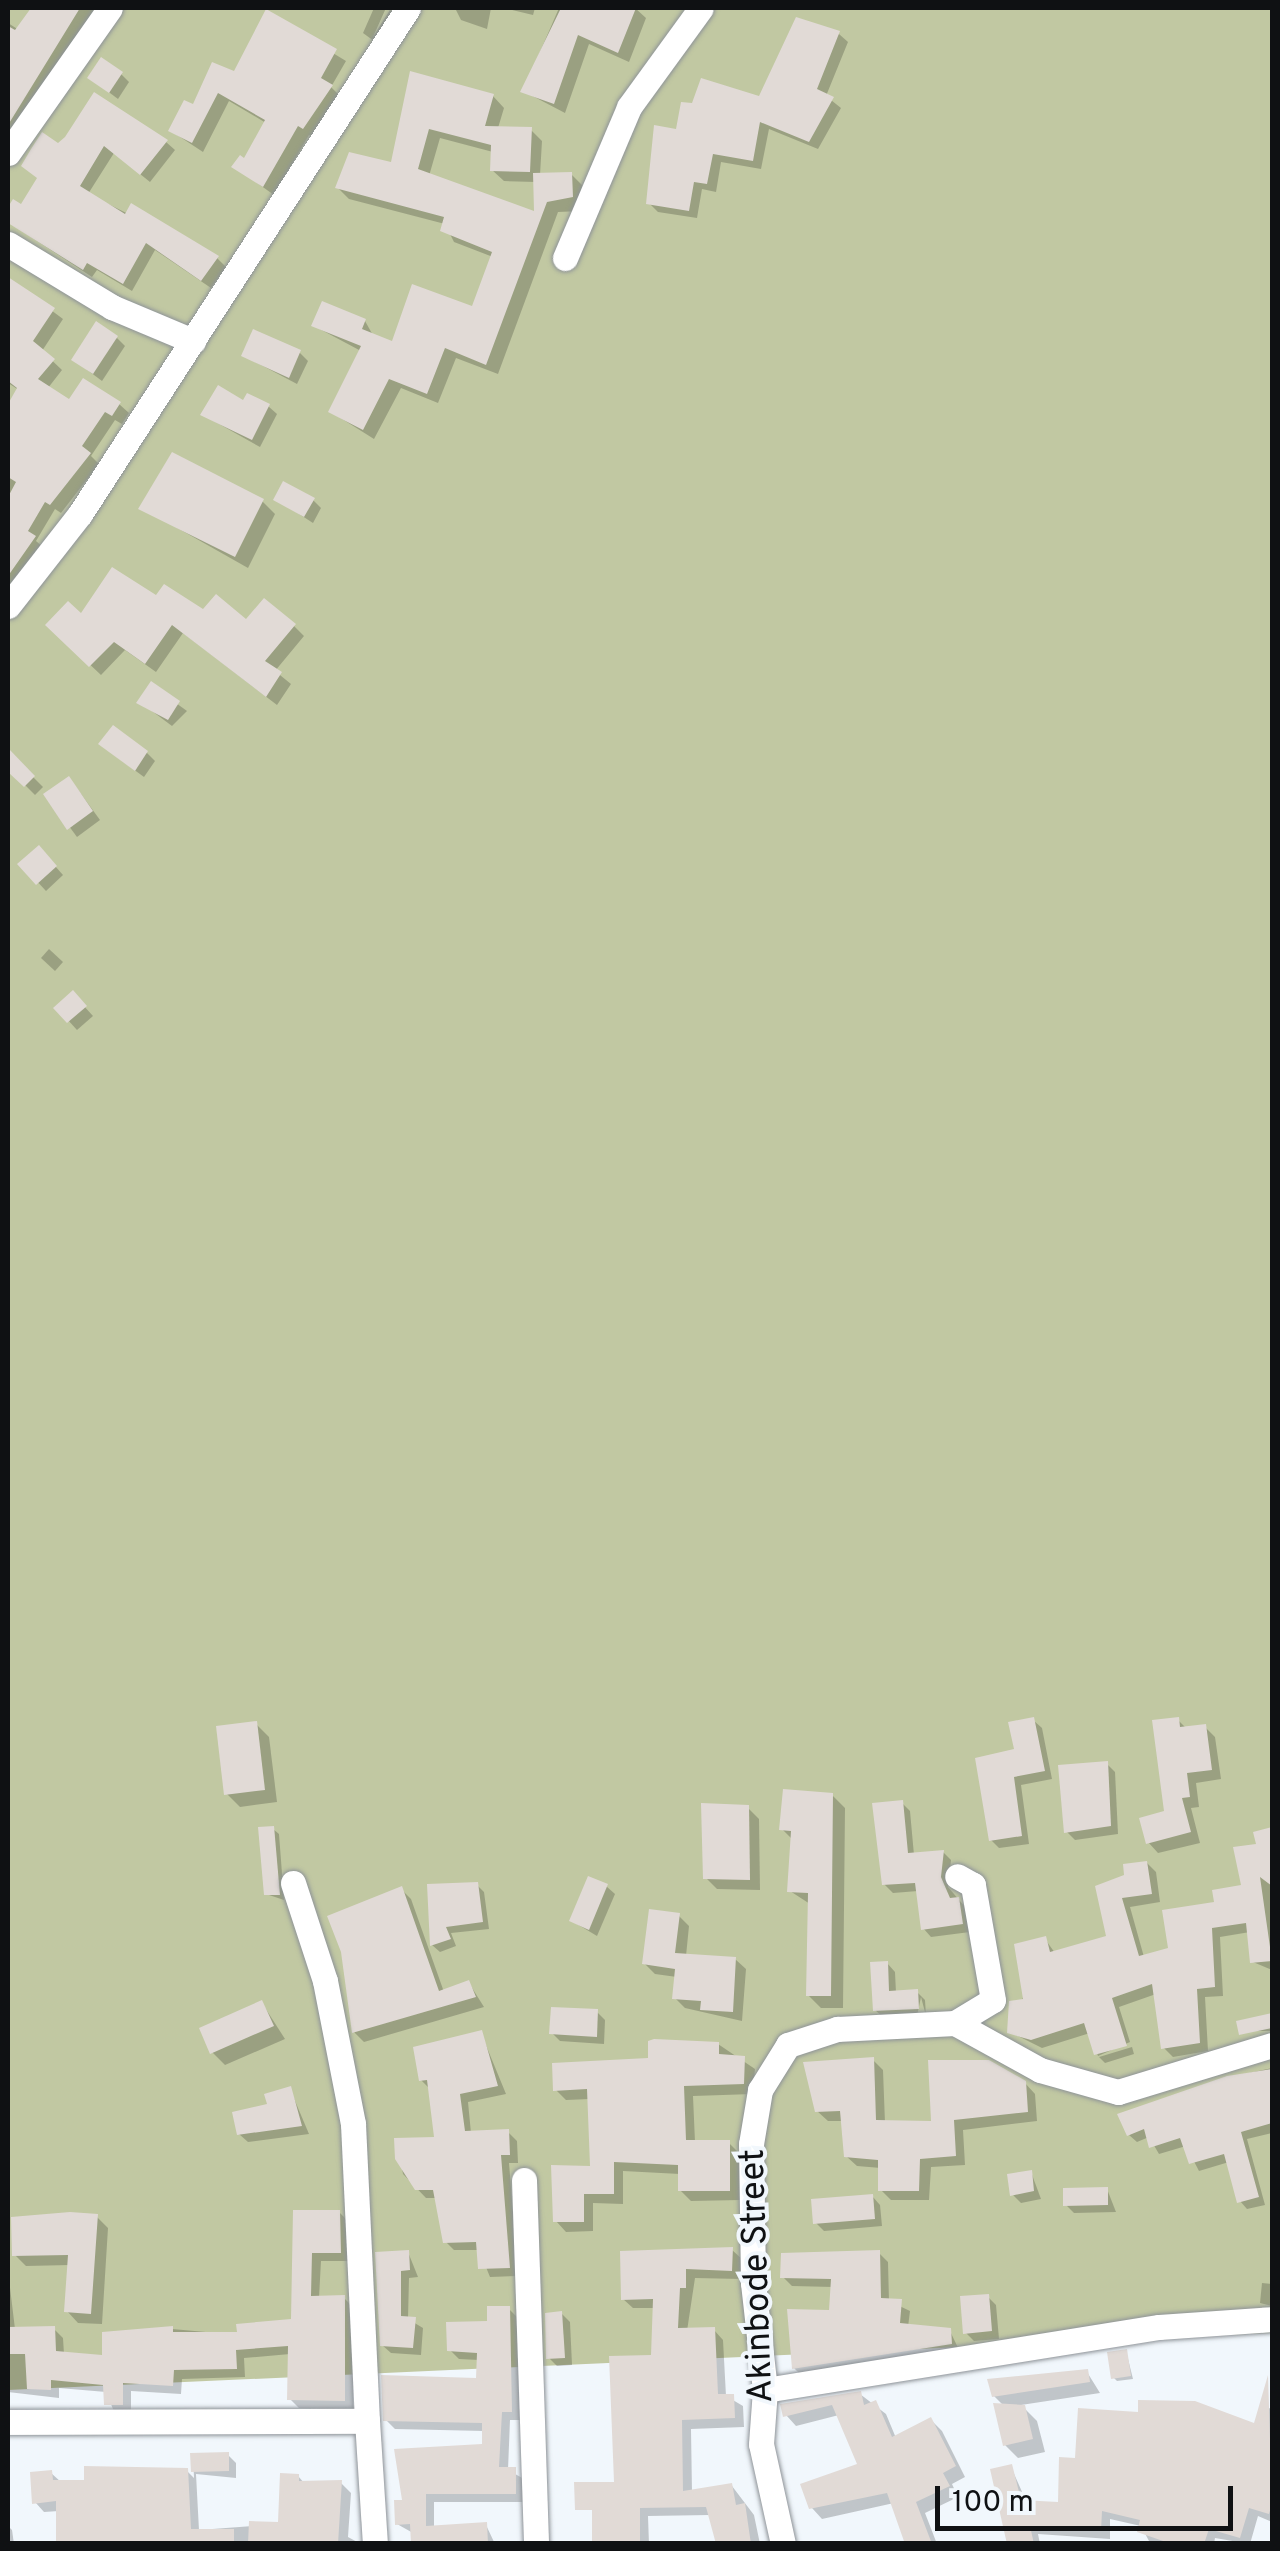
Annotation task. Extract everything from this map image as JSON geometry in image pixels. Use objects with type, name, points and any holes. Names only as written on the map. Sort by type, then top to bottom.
[{"type":"street","points":[[8,153],[110,8]]},
{"type":"street","points":[[8,606],[80,514],[408,8]]},
{"type":"street","points":[[566,258],[629,107],[701,8]]},
{"type":"street","points":[[8,244],[112,307],[193,341]]},
{"type":"street","points":[[957,1876],[973,1885],[993,2000],[956,2022],[1040,2070],[1118,2092],[1272,2045]]},
{"type":"street","points":[[294,1883],[325,1981],[353,2124],[375,2544]]},
{"type":"street","name":"Akinbode Street","points":[[783,2544],[761,2444],[765,2390],[751,2214],[760,2090],[788,2045],[837,2029],[956,2022]]},
{"type":"street","points":[[524,2180],[536,2544]]},
{"type":"street","points":[[765,2390],[1159,2327],[1272,2318]]},
{"type":"street","points":[[8,2422],[367,2421]]},
{"type":"green space","points":[[8,8],[1272,8],[1272,2333],[8,2390]]},
{"type":"building","points":[[31,8],[80,8],[8,125],[8,26],[15,30]]},
{"type":"building","points":[[561,8],[636,8],[618,53],[578,35],[554,104],[520,92]]},
{"type":"building","points":[[266,9],[337,49],[321,78],[333,85],[303,129],[298,126],[263,187],[231,167],[240,155],[244,158],[265,120],[218,93],[192,143],[168,131],[184,100],[193,104],[212,62],[234,71]]},
{"type":"building","points":[[796,17],[840,31],[817,89],[834,97],[809,142],[760,122],[753,161],[713,154],[707,184],[694,182],[689,211],[646,204],[654,125],[676,129],[681,102],[692,103],[701,78],[759,96]]},
{"type":"building","points":[[101,57],[123,72],[109,93],[87,78]]},
{"type":"building","points":[[410,71],[494,94],[485,126],[532,127],[530,172],[490,171],[491,145],[429,129],[418,169],[534,211],[533,173],[572,172],[573,197],[547,202],[486,365],[445,348],[427,394],[389,379],[363,430],[328,412],[361,346],[311,326],[322,301],[366,319],[362,329],[392,341],[412,284],[472,306],[492,252],[440,231],[444,217],[335,188],[349,152],[391,162]]},
{"type":"building","points":[[94,92],[168,140],[140,175],[104,146],[80,186],[125,214],[131,203],[219,256],[201,281],[146,243],[123,284],[87,263],[83,270],[8,223],[8,207],[13,199],[21,204],[37,178],[21,166],[42,132],[58,143]]},
{"type":"building","points":[[8,277],[55,308],[33,341],[55,359],[38,379],[69,399],[83,378],[121,402],[112,416],[105,412],[82,446],[91,453],[50,505],[45,502],[28,531],[36,536],[8,576],[8,497],[16,482],[8,477],[8,404],[17,388],[8,381]]},
{"type":"building","points":[[96,321],[118,336],[93,374],[71,360]]},
{"type":"building","points":[[253,329],[301,350],[289,378],[241,356]]},
{"type":"building","points":[[218,385],[243,400],[247,393],[270,404],[252,440],[200,415]]},
{"type":"building","points":[[172,452],[264,499],[235,557],[138,509]]},
{"type":"building","points":[[283,481],[315,498],[304,517],[273,500]]},
{"type":"building","points":[[112,567],[156,595],[164,584],[203,609],[216,594],[246,619],[264,598],[296,624],[265,661],[282,672],[266,697],[172,625],[145,664],[114,642],[89,667],[45,625],[68,601],[81,613]]},
{"type":"building","points":[[151,681],[180,701],[168,720],[136,703]]},
{"type":"building","points":[[113,725],[148,751],[135,771],[98,744]]},
{"type":"building","points":[[8,748],[35,776],[24,787],[8,772]]},
{"type":"building","points":[[69,776],[93,811],[67,830],[43,794]]},
{"type":"building","points":[[39,845],[57,866],[36,885],[17,864]]},
{"type":"building","points":[[73,990],[87,1006],[67,1023],[53,1008]]},
{"type":"building","points":[[1034,1717],[1045,1771],[1014,1777],[1022,1836],[989,1841],[975,1758],[1014,1749],[1008,1722]]},
{"type":"building","points":[[1179,1717],[1180,1727],[1206,1724],[1212,1770],[1187,1773],[1190,1797],[1182,1798],[1191,1832],[1146,1844],[1139,1818],[1164,1811],[1152,1720]]},
{"type":"building","points":[[257,1721],[265,1790],[224,1795],[216,1726]]},
{"type":"building","points":[[1108,1761],[1111,1826],[1064,1833],[1058,1765]]},
{"type":"building","points":[[783,1789],[833,1793],[831,1996],[806,1996],[808,1893],[787,1892],[791,1831],[779,1830]]},
{"type":"building","points":[[903,1800],[908,1853],[944,1850],[941,1877],[950,1898],[959,1897],[963,1924],[921,1930],[915,1883],[882,1885],[872,1803]]},
{"type":"building","points":[[701,1803],[749,1805],[750,1880],[703,1879]]},
{"type":"building","points":[[274,1826],[280,1895],[264,1895],[258,1827]]},
{"type":"building","points":[[1272,1827],[1272,1886],[1260,1877],[1272,1961],[1250,1963],[1246,1923],[1212,1928],[1215,1987],[1197,1989],[1200,2043],[1161,2049],[1152,1984],[1112,1998],[1127,2046],[1094,2055],[1084,2023],[1031,2040],[1007,2033],[1009,2001],[1023,1999],[1014,1944],[1046,1936],[1050,1952],[1106,1936],[1095,1886],[1124,1875],[1123,1864],[1147,1861],[1152,1894],[1122,1898],[1139,1956],[1168,1948],[1162,1910],[1214,1902],[1212,1890],[1241,1885],[1233,1847],[1256,1844],[1253,1832]]},
{"type":"building","points":[[588,1876],[608,1884],[589,1930],[569,1921]]},
{"type":"building","points":[[478,1882],[483,1922],[446,1927],[451,1939],[430,1946],[427,1884]]},
{"type":"building","points":[[402,1886],[439,1991],[469,1980],[476,1997],[352,2033],[341,1952],[327,1916]]},
{"type":"building","points":[[649,1909],[680,1913],[675,1953],[736,1957],[733,2012],[700,2010],[701,2001],[672,1999],[675,1969],[642,1964]]},
{"type":"building","points":[[888,1961],[889,1991],[918,1989],[919,2009],[873,2011],[870,1962]]},
{"type":"building","points":[[262,2000],[274,2026],[210,2054],[199,2028]]},
{"type":"building","points":[[551,2007],[598,2009],[597,2037],[549,2034]]},
{"type":"building","points":[[1272,2013],[1272,2028],[1239,2035],[1236,2021]]},
{"type":"building","points":[[482,2030],[498,2086],[460,2094],[465,2131],[509,2129],[510,2155],[501,2155],[510,2268],[478,2269],[476,2242],[443,2243],[433,2190],[415,2190],[395,2159],[394,2138],[434,2137],[427,2080],[419,2081],[413,2047]]},
{"type":"building","points":[[648,2041],[719,2042],[719,2054],[745,2056],[744,2084],[684,2086],[686,2140],[730,2140],[730,2191],[678,2191],[678,2165],[614,2162],[614,2194],[584,2194],[584,2222],[553,2222],[551,2165],[590,2166],[587,2089],[553,2091],[552,2063],[648,2058]]},
{"type":"building","points":[[874,2057],[876,2120],[931,2121],[928,2060],[989,2060],[1026,2081],[1028,2112],[954,2120],[956,2156],[920,2159],[919,2191],[878,2191],[878,2160],[844,2157],[840,2111],[815,2112],[803,2062]]},
{"type":"building","points":[[1272,2069],[1272,2123],[1241,2132],[1259,2197],[1237,2203],[1224,2154],[1189,2164],[1180,2138],[1149,2148],[1144,2129],[1127,2136],[1117,2114],[1227,2076]]},
{"type":"building","points":[[291,2086],[302,2126],[237,2135],[232,2112],[267,2104],[264,2094]]},
{"type":"building","points":[[1032,2170],[1034,2191],[1010,2196],[1007,2174]]},
{"type":"building","points":[[1108,2187],[1108,2205],[1063,2206],[1063,2188]]},
{"type":"building","points":[[873,2194],[875,2219],[813,2224],[811,2199]]},
{"type":"building","points":[[293,2210],[340,2210],[341,2253],[312,2253],[311,2296],[345,2295],[345,2401],[287,2400],[288,2346],[236,2350],[237,2369],[174,2370],[173,2386],[123,2383],[123,2405],[104,2405],[103,2385],[51,2380],[51,2390],[27,2389],[25,2354],[8,2354],[8,2327],[55,2326],[56,2351],[102,2355],[102,2332],[173,2326],[173,2332],[237,2332],[236,2324],[291,2319]]},
{"type":"building","points":[[98,2214],[91,2314],[64,2312],[68,2255],[12,2256],[11,2217]]},
{"type":"building","points":[[733,2247],[732,2271],[686,2269],[686,2288],[680,2288],[678,2328],[715,2327],[718,2394],[734,2394],[735,2418],[682,2420],[683,2491],[732,2483],[736,2505],[745,2503],[751,2544],[716,2544],[706,2507],[640,2508],[640,2544],[592,2544],[592,2510],[575,2510],[574,2482],[614,2482],[609,2356],[651,2355],[653,2299],[621,2300],[620,2251]]},
{"type":"building","points":[[409,2250],[410,2270],[401,2271],[401,2316],[416,2317],[413,2348],[380,2346],[375,2252]]},
{"type":"building","points":[[880,2250],[881,2298],[902,2299],[900,2323],[951,2328],[952,2344],[792,2369],[787,2309],[829,2310],[831,2279],[780,2278],[781,2253]]},
{"type":"building","points":[[989,2294],[992,2331],[963,2334],[960,2296]]},
{"type":"building","points":[[487,2306],[510,2306],[512,2412],[502,2412],[499,2467],[516,2467],[516,2494],[426,2494],[426,2526],[487,2522],[488,2544],[411,2544],[410,2524],[395,2525],[394,2500],[402,2500],[394,2449],[482,2444],[482,2423],[383,2421],[381,2375],[476,2378],[477,2353],[447,2351],[446,2322],[487,2321]]},
{"type":"building","points":[[562,2311],[565,2358],[546,2359],[545,2313]]},
{"type":"building","points":[[1127,2349],[1131,2376],[1111,2379],[1107,2352]]},
{"type":"building","points":[[1088,2369],[1090,2382],[992,2397],[987,2379]]},
{"type":"building","points":[[1268,2375],[1272,2503],[1269,2514],[1249,2508],[1240,2538],[1209,2529],[1204,2544],[1166,2542],[1137,2532],[1140,2520],[1102,2511],[1101,2531],[1030,2526],[1034,2544],[1007,2544],[990,2469],[1012,2464],[1021,2500],[1058,2502],[1059,2457],[1075,2458],[1078,2408],[1138,2412],[1138,2400],[1195,2401],[1254,2423]]},
{"type":"building","points":[[861,2391],[864,2405],[876,2400],[892,2437],[931,2417],[956,2466],[943,2473],[950,2486],[916,2502],[932,2544],[905,2544],[887,2493],[809,2509],[800,2484],[857,2464],[832,2405],[783,2417],[780,2404]]},
{"type":"building","points":[[993,2403],[1025,2405],[1033,2439],[1003,2446]]},
{"type":"building","points":[[229,2452],[229,2471],[191,2472],[190,2453]]},
{"type":"building","points":[[84,2466],[188,2468],[191,2529],[234,2529],[234,2544],[56,2544],[56,2501],[32,2504],[30,2472],[52,2470],[53,2480],[84,2480]]},
{"type":"building","points":[[280,2473],[299,2474],[299,2481],[342,2480],[338,2544],[248,2544],[249,2521],[278,2522]]}]
